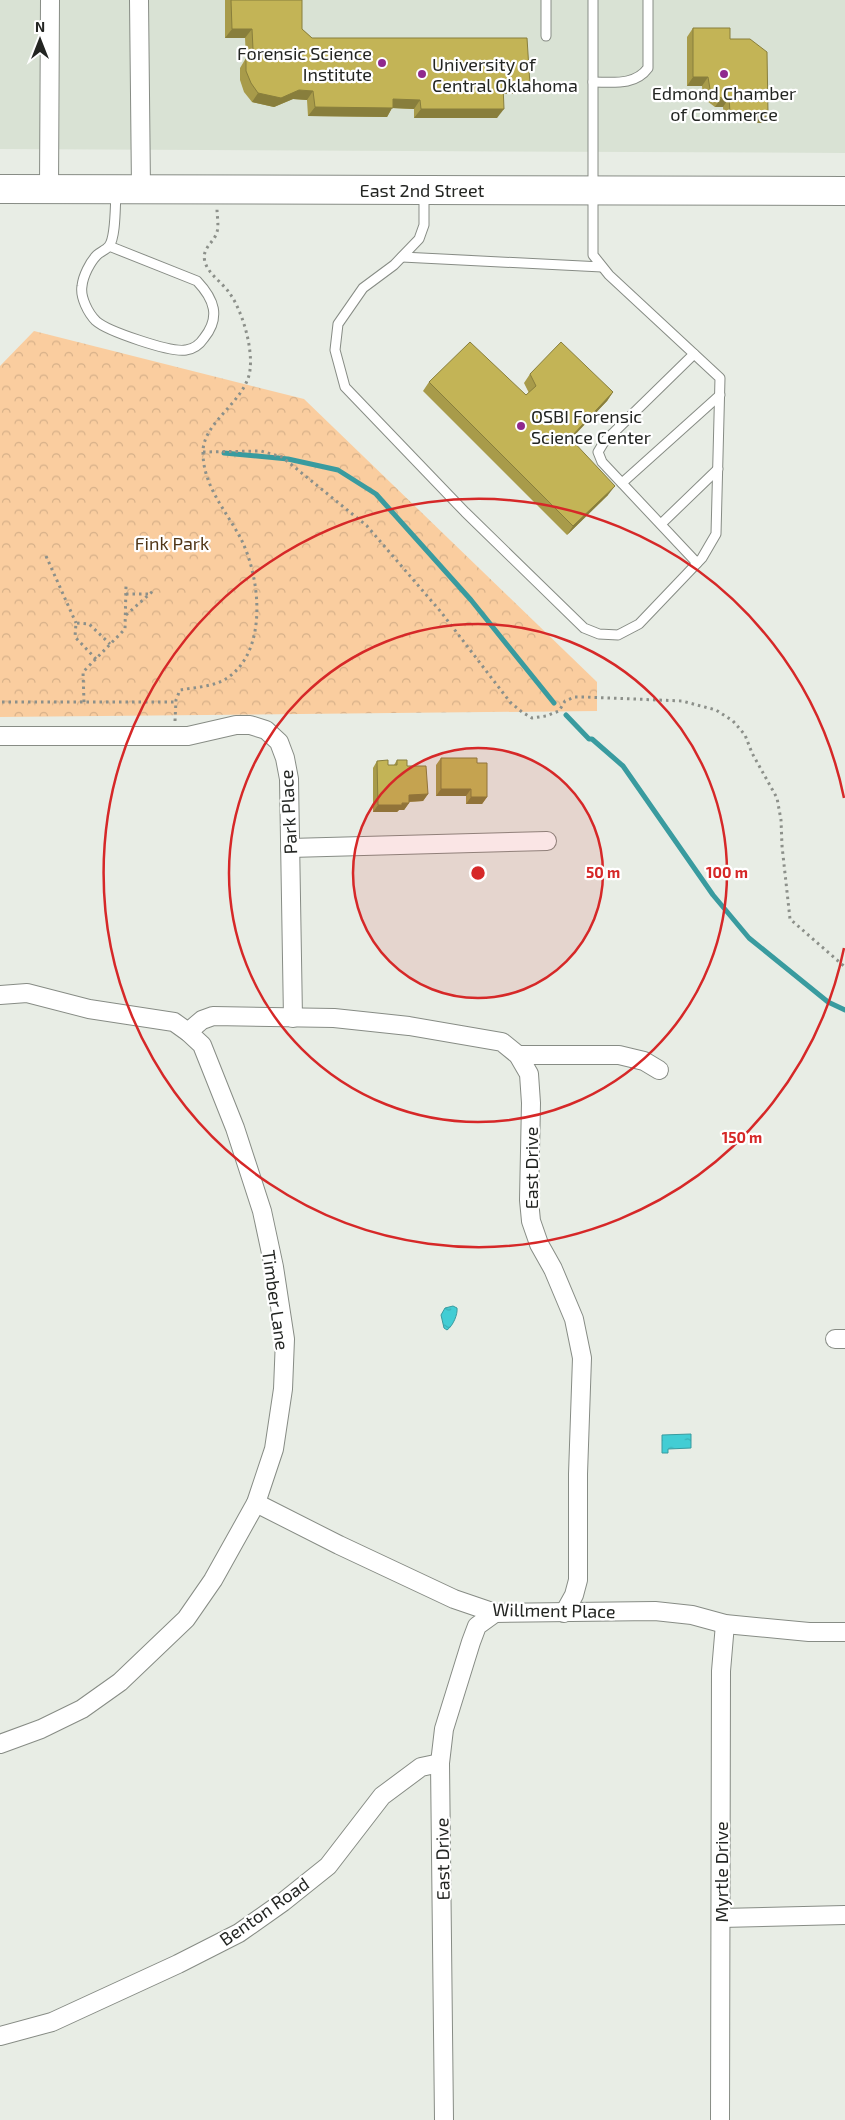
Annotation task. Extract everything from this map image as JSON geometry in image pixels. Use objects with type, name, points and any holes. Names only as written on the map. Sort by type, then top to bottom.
[{"type":"main road","name":"East 2nd Street","points":[[0,189],[216,188],[424,191],[845,191]]},
{"type":"street","points":[[49,188],[50,0]]},
{"type":"street","points":[[129,188],[139,0]]},
{"type":"street","name":"Park Place","points":[[0,736],[188,736],[236,725],[250,725],[266,730],[279,742],[285,758],[289,779],[293,1018]]},
{"type":"street","points":[[290,848],[547,841]]},
{"type":"street","name":"Timber Lane","points":[[0,994],[27,993],[89,1009],[174,1022],[202,1045],[235,1128],[262,1211],[274,1267],[285,1338],[283,1389],[274,1449],[256,1503],[214,1580],[186,1619],[127,1676],[82,1709],[0,1744]]},
{"type":"street","name":"East Drive","points":[[188,1032],[202,1020],[214,1016],[352,1020],[409,1026],[502,1042],[518,1055],[529,1074],[531,1103],[529,1200],[531,1221],[539,1244],[553,1269],[574,1320],[582,1358],[578,1474],[578,1580],[574,1595],[564,1613]]},
{"type":"street","points":[[518,1055],[618,1055],[644,1061],[659,1070]]},
{"type":"street","name":"Willment Place","points":[[256,1503],[339,1545],[454,1599],[494,1613],[655,1611],[692,1615],[725,1624],[808,1632],[845,1632]]},
{"type":"street","name":"East Drive","points":[[444,2120],[440,1763],[444,1728],[471,1642],[477,1626],[494,1613]]},
{"type":"street","name":"Myrtle Drive","points":[[720,2120],[721,1671],[725,1624]]},
{"type":"street","name":"Benton Road","points":[[0,2036],[52,2022],[178,1964],[238,1933],[283,1902],[328,1866],[382,1796],[421,1767],[440,1763]]},
{"type":"street","points":[[721,1918],[845,1915]]},
{"type":"lane","points":[[546,0],[546,36]]},
{"type":"lane","points":[[424,191],[424,225],[419,239],[394,265],[363,288],[338,324],[335,350],[345,387],[465,512],[584,628],[599,634],[618,635],[639,624],[697,563],[716,534],[720,378],[602,267],[594,255],[592,0]]},
{"type":"lane","points":[[592,82],[630,81],[642,77],[645,73],[648,68],[648,0]]},
{"type":"lane","points":[[109,246],[197,281],[213,305],[215,319],[200,344],[188,350],[176,351],[114,331],[96,321],[85,303],[81,286],[87,269],[96,256],[109,246],[129,188]]},
{"type":"lane","points":[[402,257],[602,267]]},
{"type":"lane","points":[[694,354],[604,442],[598,452],[602,462],[697,563]]},
{"type":"lane","points":[[622,483],[720,395]]},
{"type":"lane","points":[[661,524],[718,469]]},
{"type":"path","points":[[175,736],[176,702],[180,690],[213,684],[231,676],[241,665],[248,653],[255,631],[257,597],[252,568],[240,537],[228,519],[208,480],[203,452],[212,427],[230,409],[248,380],[251,364],[247,335],[240,311],[228,291],[204,260],[206,249],[215,238],[217,231],[216,188]]},
{"type":"path","points":[[203,452],[261,452],[282,457],[367,526],[441,612],[510,702],[532,718],[546,716],[559,711],[565,701],[575,697],[585,697],[682,701],[716,710],[733,721],[745,735],[752,753],[777,798],[781,820],[790,919],[845,967]]},
{"type":"path","points":[[46,556],[76,623],[75,637],[96,659]]},
{"type":"path","points":[[84,702],[83,672],[125,629],[126,586]]},
{"type":"path","points":[[126,594],[152,593],[126,615]]},
{"type":"path","points":[[76,623],[89,624],[110,644]]},
{"type":"path","points":[[2,702],[176,702]]},
{"type":"shaded area","name":"University of Central Oklahoma","points":[[0,0],[845,0],[845,153],[0,149]]},
{"type":"green space","name":"Fink Park","points":[[34,331],[304,399],[597,682],[597,711],[0,717],[0,366]]},
{"type":"water","points":[[453,1306],[457,1308],[457,1313],[453,1323],[447,1330],[444,1328],[441,1315],[445,1308]]},
{"type":"water","points":[[691,1434],[691,1448],[668,1449],[668,1453],[662,1453],[662,1435]]},
{"type":"building","name":"Forensic Science Institute","points":[[231,0],[302,0],[302,29],[312,38],[527,38],[530,85],[503,85],[504,109],[421,109],[420,100],[393,99],[393,108],[315,107],[313,91],[299,90],[281,98],[258,93],[246,71],[246,59],[253,49],[252,29],[232,29]]},
{"type":"building","name":"Edmond Chamber of Commerce","points":[[693,28],[730,28],[730,39],[750,39],[767,52],[768,114],[730,112],[729,98],[721,98],[710,89],[708,77],[693,77]]},
{"type":"building","name":"OSBI Forensic Science Center","points":[[470,342],[526,395],[536,386],[530,374],[561,342],[613,392],[570,438],[615,486],[573,526],[429,382]]},
{"type":"building","points":[[441,758],[477,758],[477,763],[487,763],[487,797],[471,797],[471,789],[441,789]]},
{"type":"building","points":[[388,760],[388,765],[397,765],[397,760],[407,760],[407,766],[426,766],[428,794],[409,795],[409,803],[402,803],[402,805],[378,805],[377,761]]},
{"type":"waterway","points":[[224,453],[288,459],[338,470],[376,494],[471,600],[554,703]]},
{"type":"waterway","points":[[566,715],[589,739],[592,739],[623,766],[713,895],[749,938],[828,1002],[845,1010]]},
{"type":"place","name":"Forensic Science Institute","points":[[382,63]]},
{"type":"place","name":"University of Central Oklahoma","points":[[422,74]]},
{"type":"place","name":"Edmond Chamber of Commerce","points":[[724,74]]},
{"type":"place","name":"OSBI Forensic Science Center","points":[[521,426]]}]
